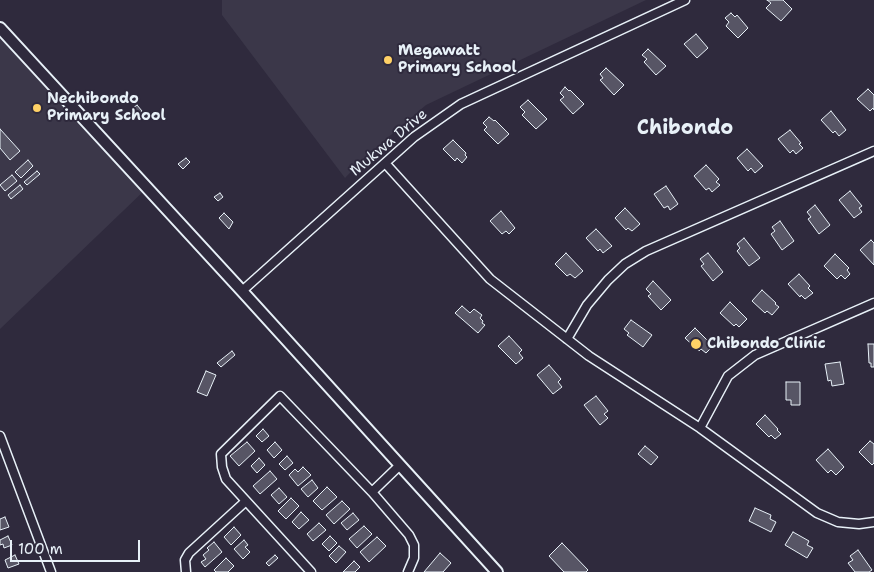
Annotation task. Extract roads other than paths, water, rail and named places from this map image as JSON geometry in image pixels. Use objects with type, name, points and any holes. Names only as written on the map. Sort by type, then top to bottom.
[{"type":"street","name":"Mukwa Drive","points":[[242,291],[414,137],[462,104],[685,0]]},
{"type":"street","points":[[0,28],[497,572]]},
{"type":"street","points":[[567,339],[587,305],[608,280],[625,264],[646,251],[874,151]]},
{"type":"street","points":[[385,163],[490,279],[589,356],[700,428],[817,513],[838,522],[859,524],[874,522]]},
{"type":"street","points":[[700,428],[728,376],[755,356],[874,303]]},
{"type":"street","points":[[311,572],[226,479],[222,467],[221,454],[280,396],[372,492],[409,535],[414,545],[414,558],[408,572]]},
{"type":"street","points":[[0,436],[51,572]]},
{"type":"street","points":[[372,492],[400,465]]},
{"type":"street","points":[[186,572],[185,560],[189,553],[246,501]]},
{"type":"place","name":"Megawatt Primary School","points":[[388,60]]},
{"type":"place","name":"Nechibondo Primary School","points":[[37,108]]},
{"type":"place","name":"Chibondo Clinic","points":[[696,344]]},
{"type":"district","name":"Chibondo","points":[[685,129]]}]
